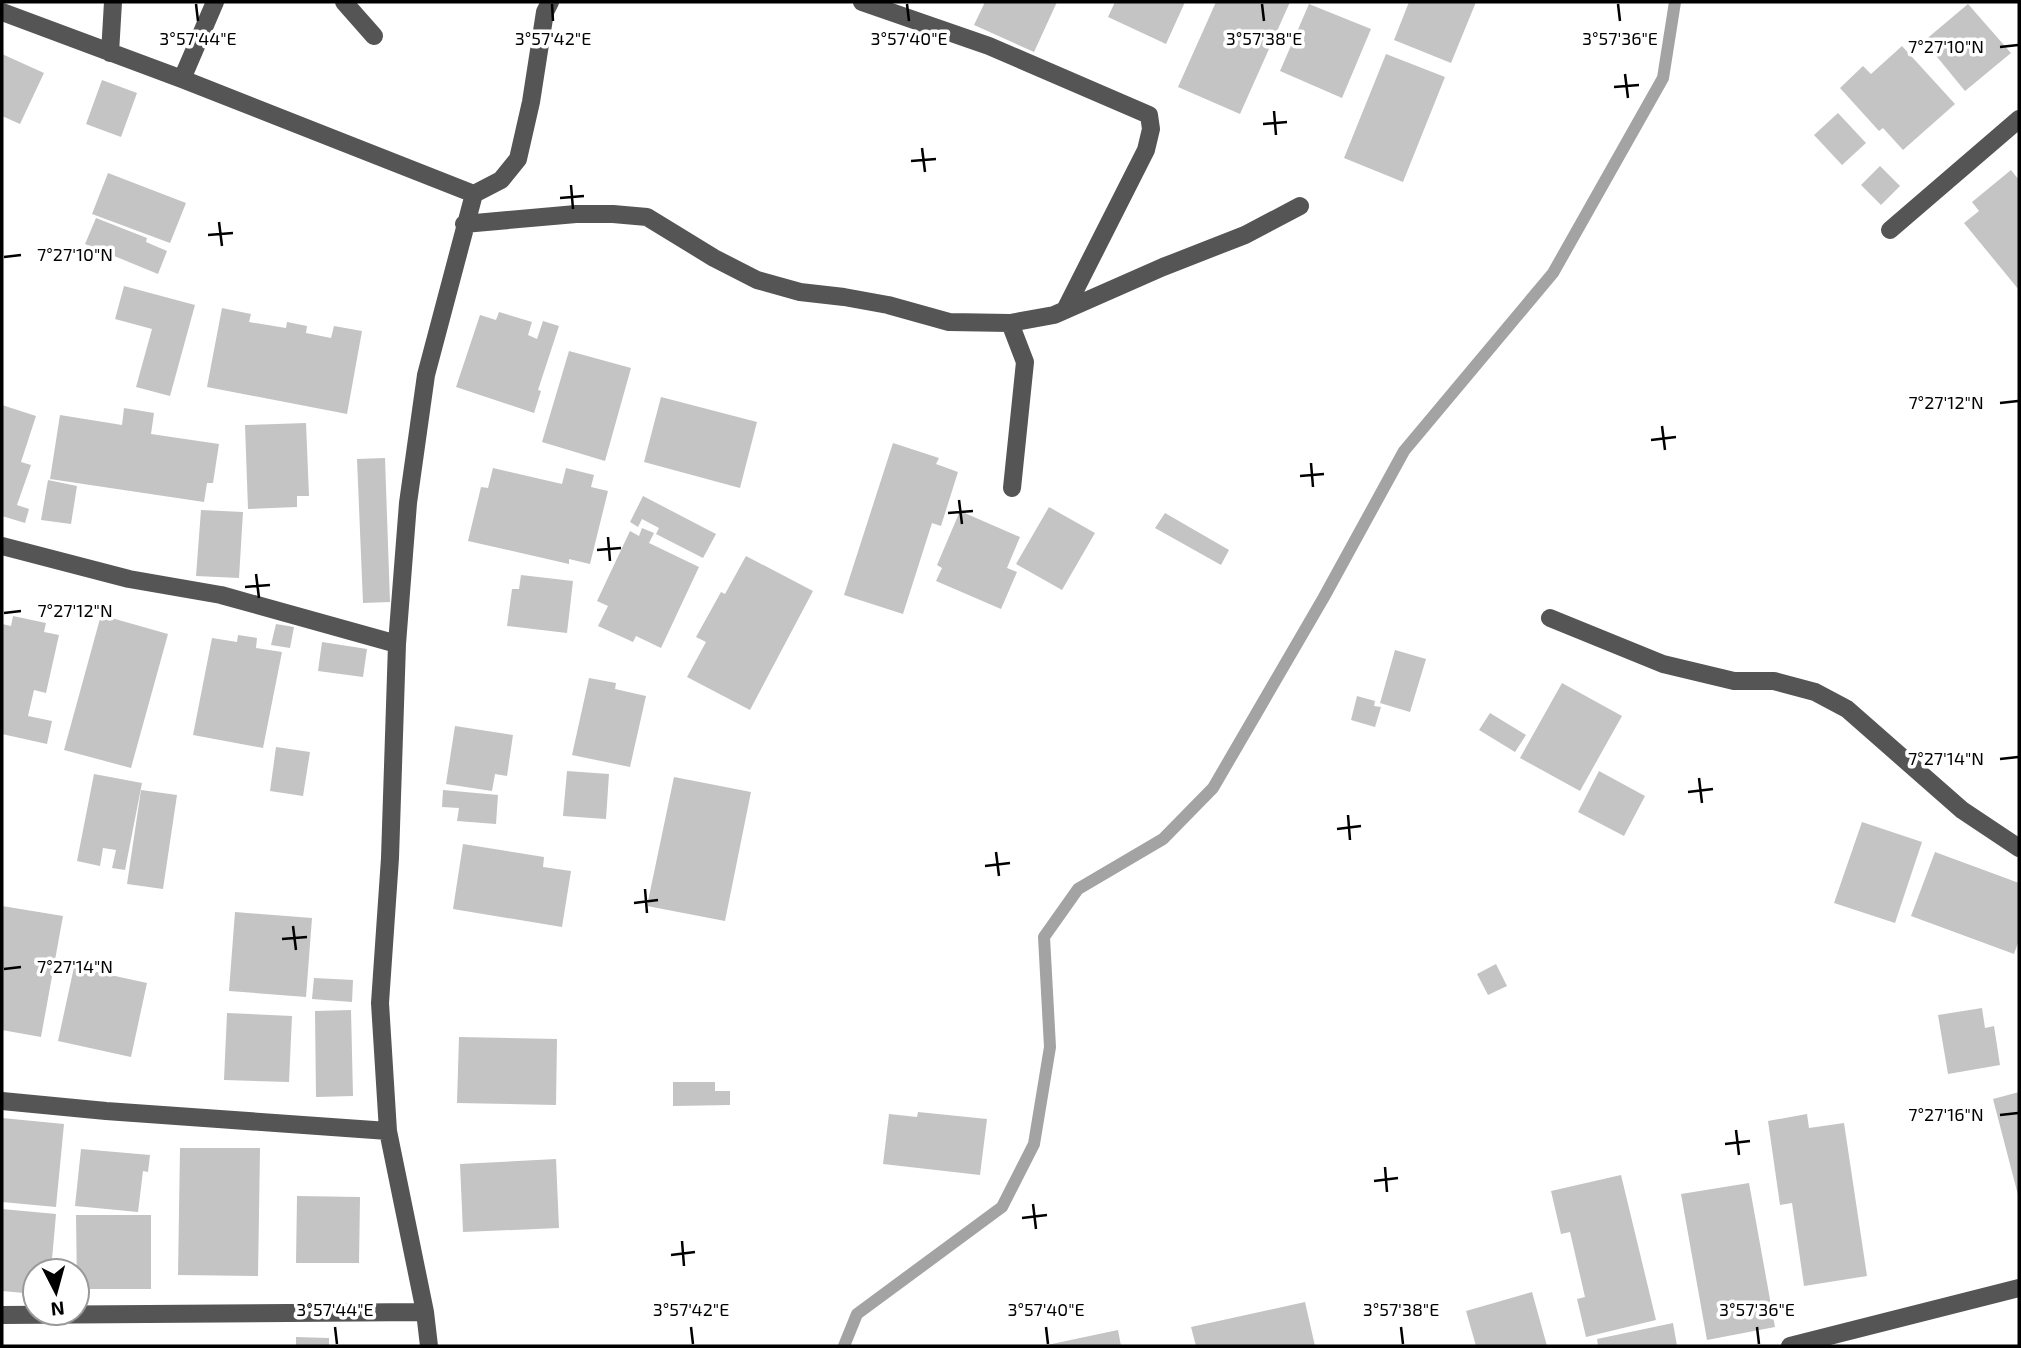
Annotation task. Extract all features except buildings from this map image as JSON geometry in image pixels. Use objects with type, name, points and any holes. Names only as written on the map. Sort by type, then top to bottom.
[{"type":"street","points":[[110,53],[113,2]]},
{"type":"street","points":[[182,79],[215,2]]},
{"type":"street","points":[[344,2],[374,36]]},
{"type":"street","points":[[429,1346],[425,1312],[388,1131],[380,1003],[390,858],[397,643],[408,503],[426,375],[464,224],[474,194],[501,180],[518,159],[531,102],[545,12],[550,2]]},
{"type":"street","points":[[862,2],[989,46],[1149,115],[1151,128],[1146,150],[1065,310]]},
{"type":"street","points":[[2,12],[182,79],[474,194]]},
{"type":"street","points":[[1890,230],[2016,128]]},
{"type":"street","points":[[464,224],[576,214],[647,217],[714,258],[757,280],[800,292],[888,305],[949,321],[1010,323],[1054,315],[1163,267],[1245,235],[1300,206]]},
{"type":"street","points":[[1010,323],[1025,362],[1012,488]]},
{"type":"street","points":[[2,546],[129,579],[221,595],[397,643]]},
{"type":"street","points":[[1550,618],[1664,664],[1734,681],[1774,681],[1815,692],[1847,709],[1962,810],[2019,848]]},
{"type":"street","points":[[2,1101],[388,1131]]},
{"type":"street","points":[[1790,1346],[2019,1288]]},
{"type":"street","points":[[2,1315],[425,1312]]},
{"type":"waterway","points":[[844,1346],[857,1314],[1002,1207],[1034,1144],[1050,1047],[1044,937],[1078,889],[1163,839],[1213,788],[1324,597],[1404,451],[1553,273],[1663,78],[1675,2]]}]
